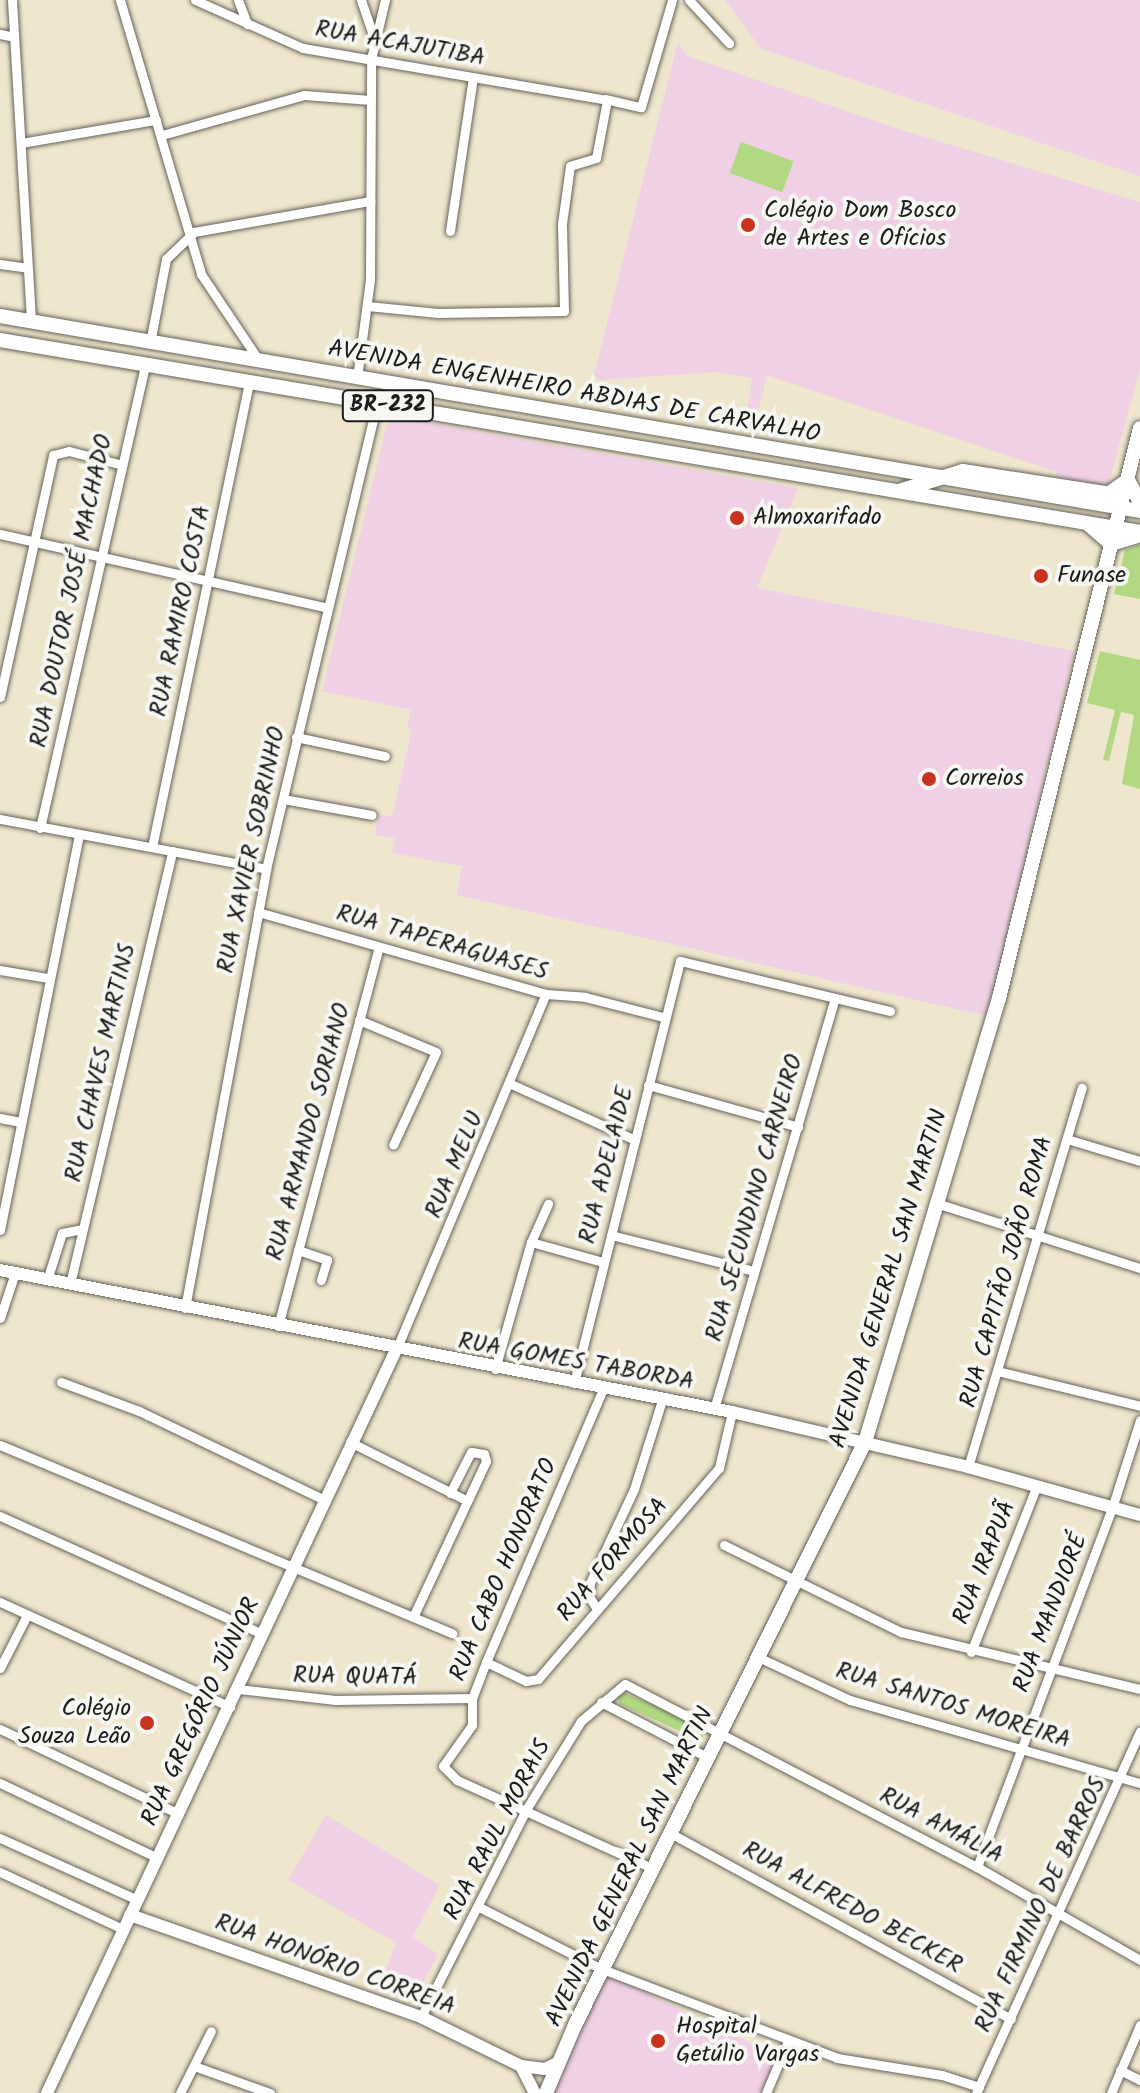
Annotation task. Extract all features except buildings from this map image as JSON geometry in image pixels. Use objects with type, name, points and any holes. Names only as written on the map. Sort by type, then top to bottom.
[{"type":"main road","name":"AVENIDA ENGENHEIRO ABDIAS DE CARVALHO","points":[[0,316],[1140,511]]},
{"type":"main road","name":"AVENIDA ENGENHEIRO ABDIAS DE CARVALHO","points":[[0,340],[1114,528],[1138,536]]},
{"type":"main road","name":"AVENIDA GENERAL SAN MARTIN","points":[[546,2093],[602,1969],[865,1442],[1031,879],[1140,428]]},
{"type":"main road","points":[[895,492],[934,476],[984,471],[1111,494]]},
{"type":"main road","points":[[1085,502],[1111,494],[1128,480],[1140,503]]},
{"type":"main road","points":[[1088,524],[1111,544],[1138,536]]},
{"type":"main road","name":"RUA GOMES TABORDA","points":[[0,1270],[396,1350],[732,1412],[968,1467],[1140,1515]]},
{"type":"main road","name":"RUA GREGÓRIO JÚNIOR","points":[[47,2093],[136,1899],[230,1707],[323,1499],[396,1350]]},
{"type":"main road","name":"RUA HONÓRIO CORREIA","points":[[130,1915],[421,2017],[521,2066]]},
{"type":"main road","points":[[521,2066],[545,2069],[559,2062]]},
{"type":"main road","points":[[521,2066],[535,2093]]},
{"type":"street","points":[[12,0],[31,321]]},
{"type":"street","points":[[120,0],[189,222],[188,238],[212,293],[258,359]]},
{"type":"street","name":"RUA ACAJUTIBA","points":[[195,0],[303,48],[641,107],[672,0]]},
{"type":"street","points":[[238,0],[247,24]]},
{"type":"street","points":[[361,0],[374,38]]},
{"type":"street","points":[[357,378],[367,306],[371,59],[385,0]]},
{"type":"street","points":[[689,0],[729,43]]},
{"type":"street","points":[[0,34],[14,37]]},
{"type":"street","points":[[450,231],[473,78]]},
{"type":"street","points":[[162,135],[304,95],[371,100]]},
{"type":"street","points":[[367,306],[438,313],[555,314],[567,306],[562,224],[570,166],[596,158],[606,100]]},
{"type":"street","points":[[21,143],[156,120]]},
{"type":"street","points":[[150,343],[166,259],[188,238],[243,221],[370,201]]},
{"type":"street","points":[[0,264],[28,268]]},
{"type":"street","name":"RUA DOUTOR JOSÉ MACHADO","points":[[40,828],[119,464],[145,364]]},
{"type":"street","name":"RUA RAMIRO COSTA","points":[[152,847],[249,383]]},
{"type":"street","name":"RUA XAVIER SOBRINHO","points":[[185,1308],[266,869],[325,607],[377,404]]},
{"type":"street","points":[[0,697],[54,453],[69,451],[119,464]]},
{"type":"street","points":[[0,534],[325,607]]},
{"type":"street","points":[[296,737],[385,756]]},
{"type":"street","points":[[283,799],[372,815]]},
{"type":"street","points":[[0,819],[266,869]]},
{"type":"street","points":[[0,1230],[79,835]]},
{"type":"street","name":"RUA CHAVES MARTINS","points":[[70,1284],[172,851]]},
{"type":"street","name":"RUA TAPERAGUASES","points":[[258,912],[546,994],[585,997],[663,1017]]},
{"type":"street","name":"RUA ARMANDO SORIANO","points":[[278,1326],[379,947]]},
{"type":"street","name":"RUA ADELAIDE","points":[[574,1383],[663,1017],[682,960],[835,998]]},
{"type":"street","points":[[0,970],[48,978]]},
{"type":"street","name":"RUA MELU","points":[[396,1350],[511,1084],[546,994]]},
{"type":"street","points":[[835,998],[890,1011]]},
{"type":"street","name":"RUA SECUNDINO CARNEIRO","points":[[714,1409],[835,998]]},
{"type":"street","points":[[359,1020],[436,1052],[393,1145]]},
{"type":"street","points":[[511,1084],[635,1140]]},
{"type":"street","points":[[648,1085],[798,1127]]},
{"type":"street","name":"RUA CAPITÃO JOÃO ROMA","points":[[968,1467],[1001,1372],[1082,1088]]},
{"type":"street","points":[[0,1118],[21,1122]]},
{"type":"street","points":[[1067,1139],[1140,1161]]},
{"type":"street","points":[[936,1203],[1140,1268]]},
{"type":"street","points":[[495,1369],[531,1242],[548,1204]]},
{"type":"street","points":[[47,1280],[62,1233],[82,1229]]},
{"type":"street","points":[[611,1235],[754,1271]]},
{"type":"street","points":[[531,1242],[603,1262]]},
{"type":"street","points":[[298,1250],[327,1260],[321,1280]]},
{"type":"street","points":[[0,1318],[15,1273]]},
{"type":"street","points":[[1001,1372],[1140,1406]]},
{"type":"street","points":[[61,1382],[139,1411],[323,1499]]},
{"type":"street","name":"RUA CABO HONORATO","points":[[527,1808],[457,1780],[444,1771],[444,1762],[472,1725],[472,1698],[486,1662],[603,1389]]},
{"type":"street","points":[[597,1609],[589,1596],[590,1583],[634,1489],[662,1400]]},
{"type":"street","name":"RUA FORMOSA","points":[[486,1662],[535,1681],[719,1468],[732,1412]]},
{"type":"street","name":"RUA MANDIORÉ","points":[[977,1867],[1018,1749],[1112,1508],[1140,1420]]},
{"type":"street","points":[[350,1442],[466,1500]]},
{"type":"street","points":[[0,1445],[294,1564],[452,1633]]},
{"type":"street","points":[[413,1617],[486,1461],[484,1454],[471,1452],[450,1493]]},
{"type":"street","name":"RUA IRAPUÃ","points":[[971,1652],[1036,1488]]},
{"type":"street","points":[[0,1516],[263,1634]]},
{"type":"street","points":[[724,1545],[901,1632],[971,1652],[1052,1667],[1140,1689]]},
{"type":"street","points":[[0,1602],[230,1707]]},
{"type":"street","points":[[0,1668],[27,1615]]},
{"type":"street","name":"RUA SANTOS MOREIRA","points":[[758,1657],[850,1700],[1140,1783]]},
{"type":"street","name":"RUA AMÁLIA","points":[[632,1685],[977,1867],[1140,1960]]},
{"type":"street","name":"RUA RAUL MORAIS","points":[[421,2017],[527,1808],[581,1721],[617,1686],[632,1685]]},
{"type":"street","name":"RUA QUATÁ","points":[[238,1689],[335,1700],[472,1698]]},
{"type":"street","points":[[601,1702],[709,1758]]},
{"type":"street","points":[[0,1729],[179,1814]]},
{"type":"street","name":"RUA FIRMINO DE BARROS","points":[[978,2090],[1061,1914],[1140,1732]]},
{"type":"street","points":[[0,1783],[156,1857]]},
{"type":"street","points":[[527,1808],[654,1869]]},
{"type":"street","name":"RUA ALFREDO BECKER","points":[[672,1834],[1011,2019]]},
{"type":"street","points":[[0,1838],[136,1899]]},
{"type":"street","points":[[0,1872],[123,1929]]},
{"type":"street","points":[[479,1907],[602,1969],[788,2041],[837,2058],[942,2075],[978,2090]]},
{"type":"street","points":[[1111,2093],[1140,2025]]},
{"type":"street","points":[[180,2093],[211,2031]]},
{"type":"street","points":[[766,2093],[788,2041]]},
{"type":"street","points":[[194,2066],[270,2093]]},
{"type":"street","points":[[1120,2070],[1140,2080]]},
{"type":"shaded area","points":[[725,0],[1140,0],[1140,176],[761,49]]},
{"type":"shaded area","points":[[678,42],[687,56],[902,130],[1140,202],[1140,369],[1108,486],[1056,478],[1057,472],[767,375],[753,431],[745,428],[752,378],[716,372],[600,380],[594,375]]},
{"type":"shaded area","points":[[389,416],[798,488],[757,588],[1074,651],[987,1016],[457,895],[462,866],[392,853],[395,838],[375,835],[379,815],[392,816],[412,730],[407,728],[411,710],[322,691]]},
{"type":"shaded area","points":[[326,1815],[440,1885],[413,1937],[438,1954],[416,1997],[380,1988],[396,1943],[288,1880]]},
{"type":"shaded area","name":"Hospital Getúlio Vargas","points":[[604,1973],[778,2056],[763,2093],[545,2093]]},
{"type":"green space","points":[[741,142],[794,161],[782,192],[730,173]]},
{"type":"green space","points":[[1140,545],[1140,599],[1114,594],[1125,550]]},
{"type":"green space","points":[[1100,651],[1140,660],[1140,789],[1122,784],[1134,715],[1121,712],[1109,761],[1103,760],[1115,710],[1087,703]]},
{"type":"green space","points":[[623,1692],[703,1727],[703,1737],[697,1739],[620,1704],[617,1696]]},
{"type":"place","name":"Colégio Dom Bosco de Artes e Ofícios","points":[[748,225]]},
{"type":"place","name":"Almoxarifado","points":[[737,518]]},
{"type":"place","name":"Funase","points":[[1041,576]]},
{"type":"place","name":"Correios","points":[[929,779]]},
{"type":"place","name":"Colégio Souza Leão","points":[[147,1723]]},
{"type":"place","name":"Hospital Getúlio Vargas","points":[[658,2041]]}]
